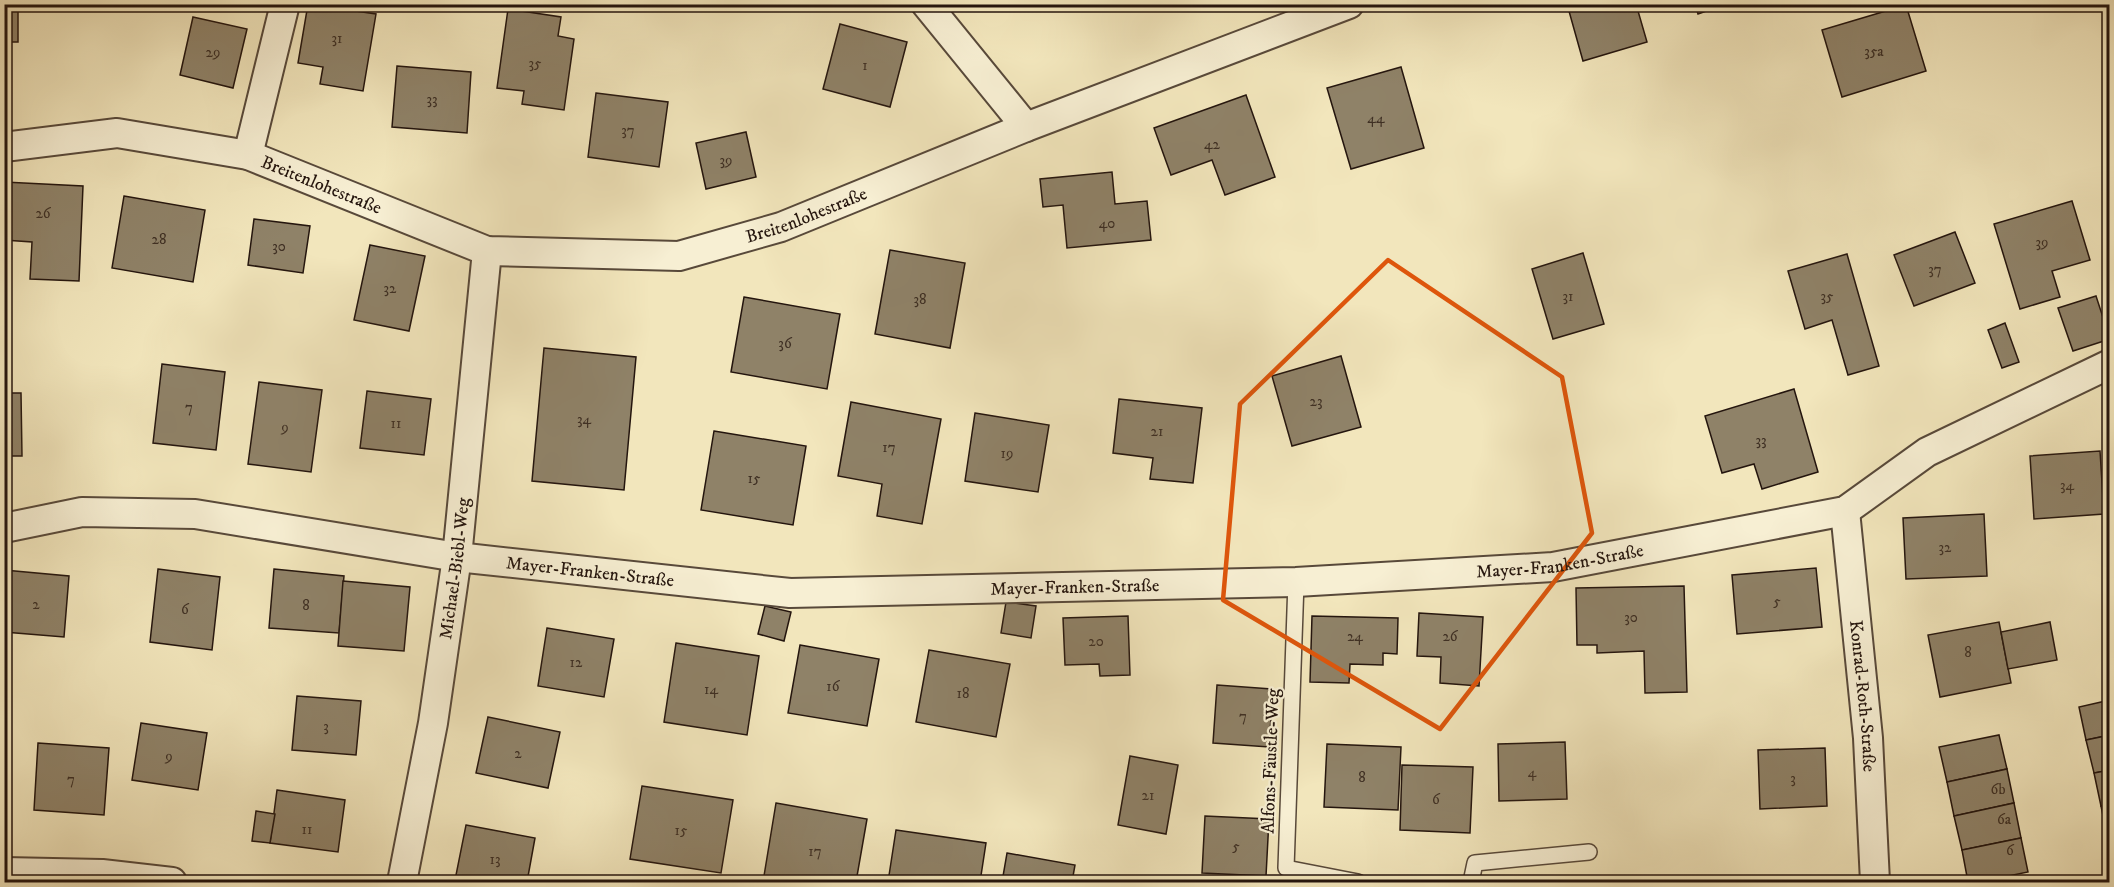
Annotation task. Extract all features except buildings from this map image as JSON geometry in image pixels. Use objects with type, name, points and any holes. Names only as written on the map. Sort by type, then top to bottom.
[{"type":"street","name":"Breitenlohestraße","points":[[248,155],[285,4]]},
{"type":"street","points":[[926,4],[1026,127]]},
{"type":"street","name":"Breitenlohestraße","points":[[4,147],[117,133],[248,155],[487,252],[679,256],[781,227],[1026,127],[1348,4]]},
{"type":"street","name":"Michael-Biebl-Weg","points":[[402,882],[433,723],[457,557],[487,252]]},
{"type":"street","name":"Mayer-Franken-Straße","points":[[4,528],[82,512],[195,514],[457,557],[790,593],[1296,582],[1552,567],[1845,511],[1927,452],[2109,364]]},
{"type":"street","name":"Konrad-Roth-Straße","points":[[1845,511],[1868,738],[1875,882]]},
{"type":"street","points":[[4,872],[102,874],[172,882]]},
{"type":"lane","name":"Alfons-Fäustle-Weg","points":[[1296,582],[1286,868],[1358,882]]},
{"type":"lane","points":[[1472,882],[1475,863],[1589,852]]},
{"type":"highlighted area","points":[[1388,260],[1562,377],[1592,533],[1440,729],[1223,600],[1240,404]]}]
